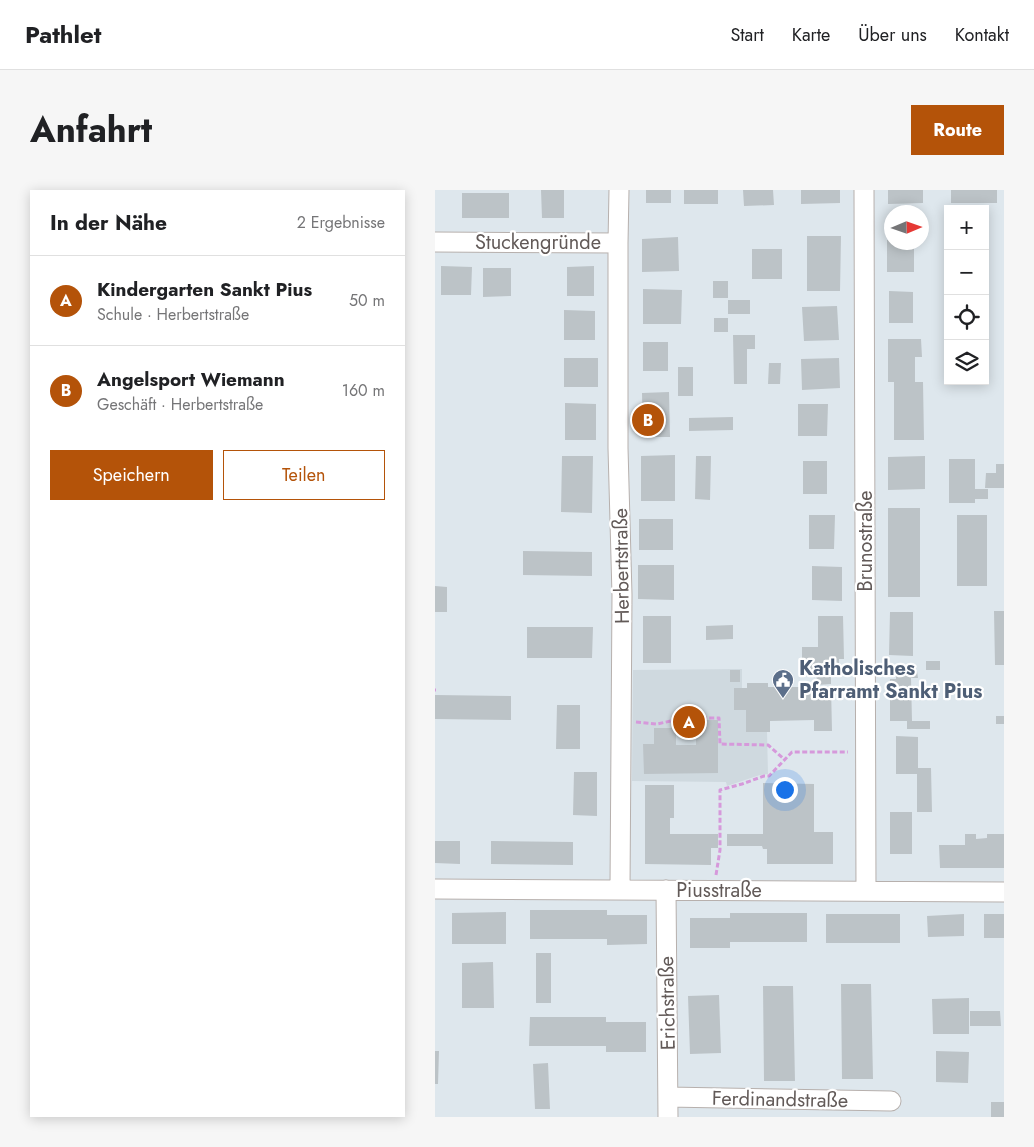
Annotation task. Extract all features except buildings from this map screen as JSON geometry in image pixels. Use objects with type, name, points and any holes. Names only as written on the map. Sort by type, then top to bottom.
[{"type":"street","name":"Stuckengründe","points":[[435,242],[618,243],[619,190]]},
{"type":"street","name":"Brunostraße","points":[[864,190],[866,891]]},
{"type":"street","name":"Herbertstraße","points":[[618,243],[618,448],[622,595],[620,889]]},
{"type":"street","name":"Piusstraße","points":[[435,888],[1004,892]]},
{"type":"street","name":"Erichstraße","points":[[666,890],[668,1117]]},
{"type":"street","name":"Ferdinandstraße","points":[[668,1097],[891,1101]]},
{"type":"path","points":[[622,721],[657,724],[699,715],[705,718],[719,718],[720,744],[768,745],[784,759]]},
{"type":"path","points":[[714,890],[720,850],[720,790],[763,776],[769,776],[792,752],[866,752]]},
{"type":"shaded area","points":[[742,669],[742,688],[734,688],[734,710],[746,710],[746,732],[767,732],[768,774],[727,786],[726,782],[632,781],[633,670]]},
{"type":"place","name":"Angelsport Wiemann","points":[[648,420]]},
{"type":"place","name":"Katholisches Pfarramt Sankt Pius","points":[[783,699]]},
{"type":"place","name":"Kindergarten Sankt Pius","points":[[689,722]]}]
